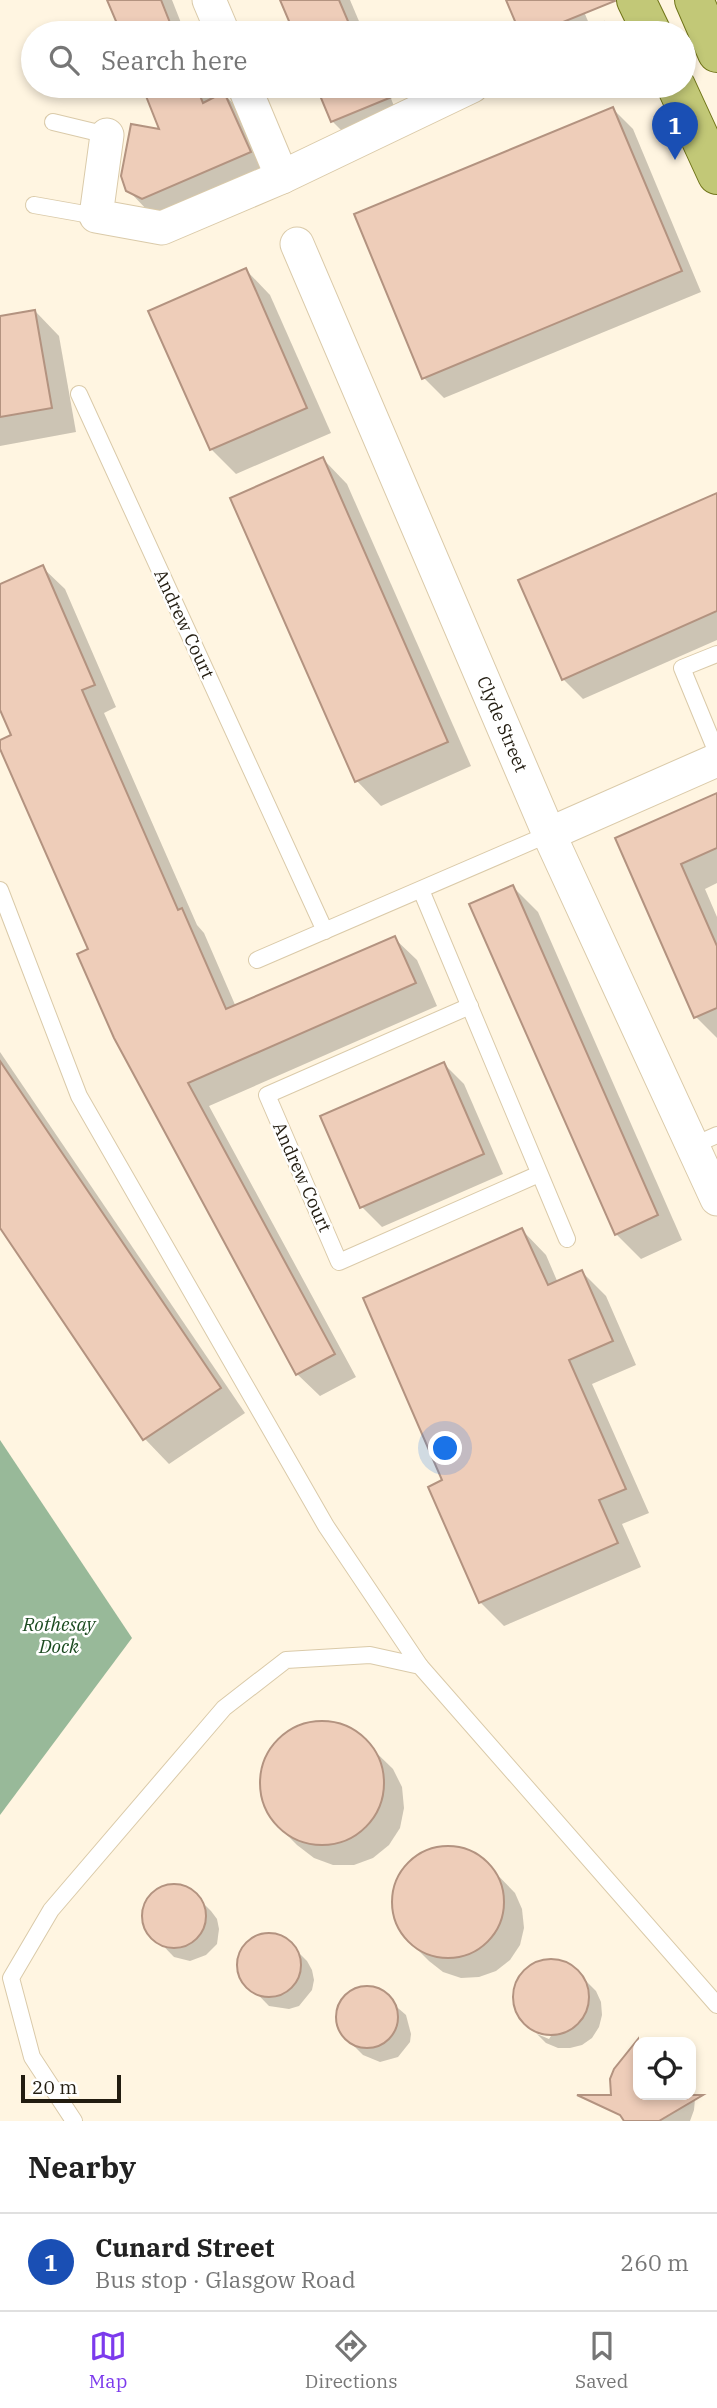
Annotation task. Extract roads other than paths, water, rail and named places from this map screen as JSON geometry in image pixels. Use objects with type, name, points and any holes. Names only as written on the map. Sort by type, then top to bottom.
[{"type":"main road","points":[[636,0],[646,21]]},
{"type":"main road","points":[[694,0],[717,53]]},
{"type":"main road","points":[[682,98],[717,175]]},
{"type":"street","points":[[209,0],[218,21]]},
{"type":"street","points":[[249,98],[282,177]]},
{"type":"street","points":[[107,135],[96,216],[162,228],[282,177],[447,98]]},
{"type":"street","name":"Clyde Street","points":[[297,244],[549,834],[705,1140],[717,1199]]},
{"type":"street","points":[[549,834],[717,760]]},
{"type":"lane","points":[[53,122],[107,135]]},
{"type":"lane","points":[[33,205],[96,216]]},
{"type":"lane","name":"Andrew Court","points":[[79,394],[325,931]]},
{"type":"lane","points":[[717,654],[682,668],[717,752]]},
{"type":"lane","points":[[257,960],[549,834]]},
{"type":"lane","points":[[0,890],[79,1096],[326,1526],[420,1666],[717,2005]]},
{"type":"lane","points":[[421,890],[567,1239]]},
{"type":"lane","name":"Andrew Court","points":[[470,1006],[267,1095],[339,1262],[539,1174]]},
{"type":"lane","points":[[74,2121],[32,2057],[11,1978],[51,1910],[224,1708],[286,1660],[370,1655],[420,1666]]},
{"type":"water","name":"Rothesay Dock","points":[[0,1440],[132,1638],[0,1815]]},
{"type":"place","name":"Cunard Street","points":[[675,160]]}]
